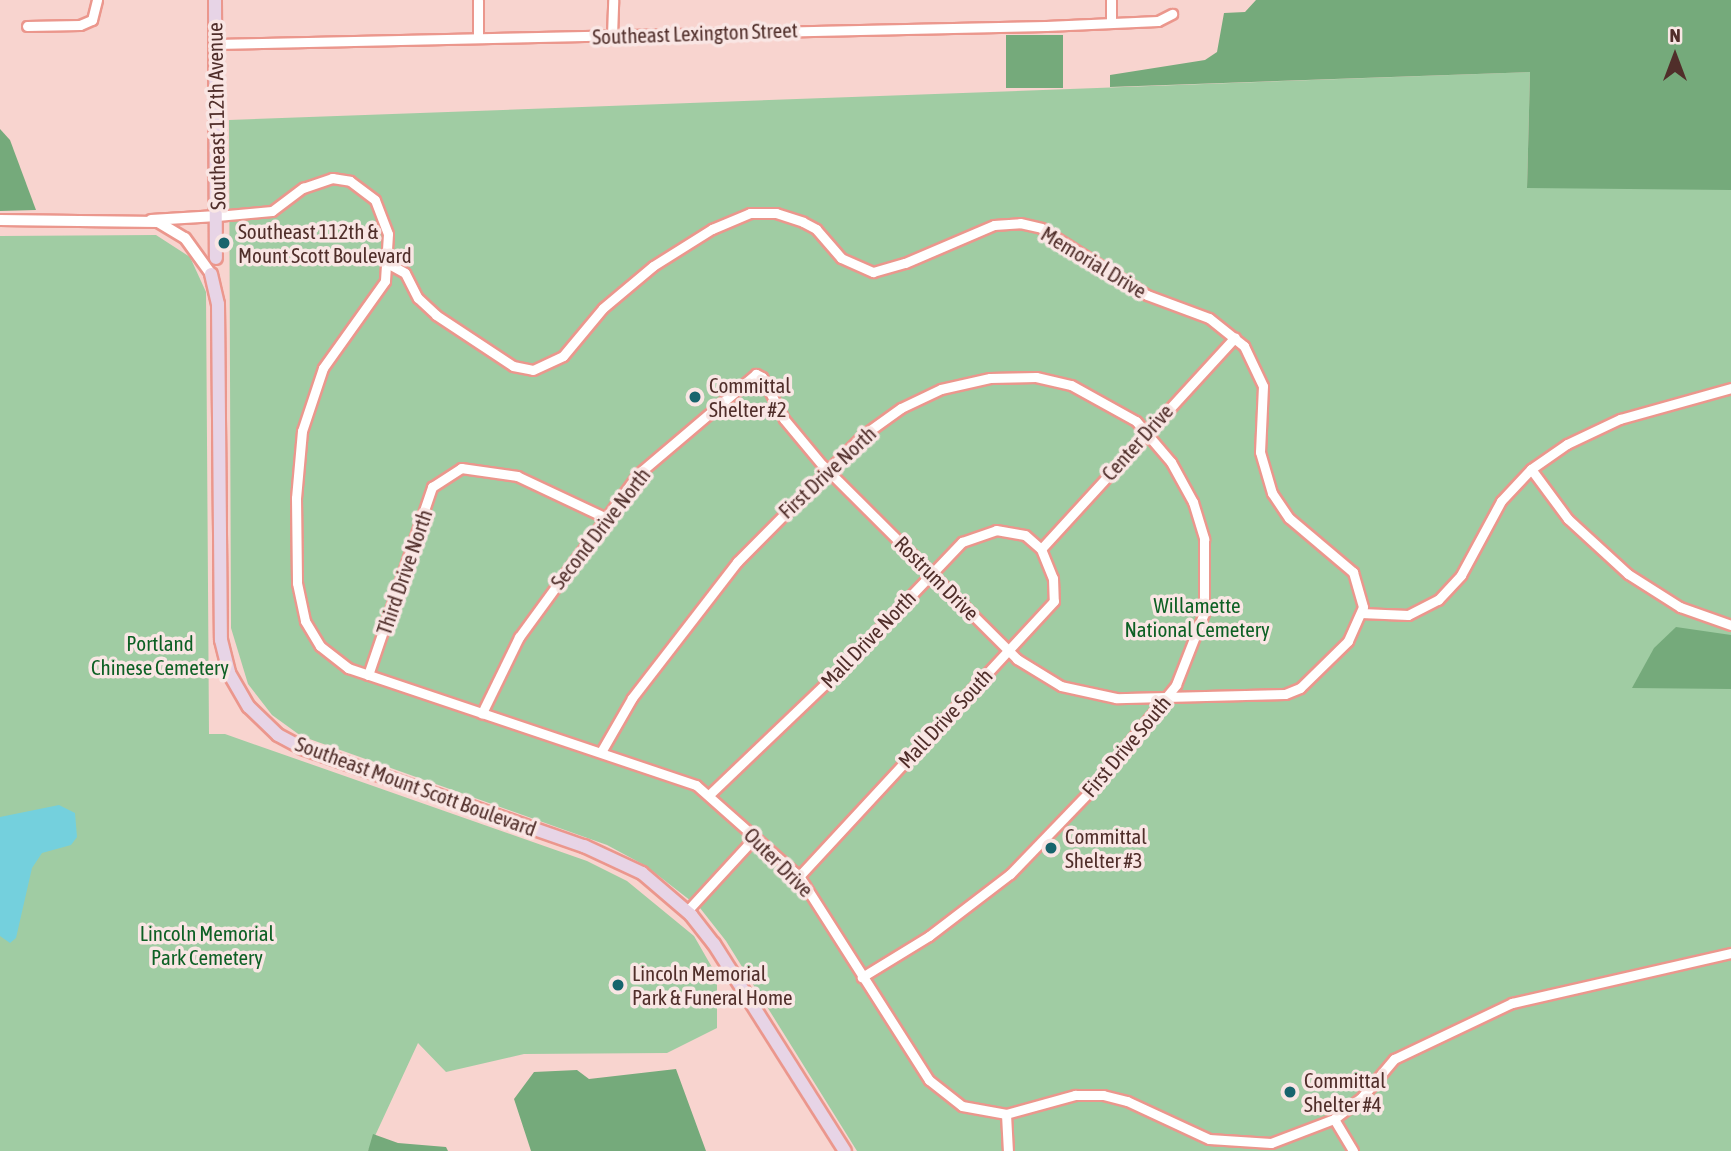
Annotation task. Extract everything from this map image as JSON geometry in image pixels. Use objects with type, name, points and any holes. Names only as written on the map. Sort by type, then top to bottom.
[{"type":"main road","name":"Southeast 112th Avenue","points":[[215,0],[216,258]]},
{"type":"main road","name":"Southeast Mount Scott Boulevard","points":[[211,274],[218,304],[221,640],[229,673],[249,707],[278,735],[302,748],[606,855],[642,873],[687,911],[726,963],[845,1151]]},
{"type":"street","points":[[27,26],[80,25],[92,20],[97,0]]},
{"type":"street","points":[[478,0],[478,38]]},
{"type":"street","points":[[612,36],[613,0]]},
{"type":"street","points":[[1111,0],[1111,23]]},
{"type":"street","name":"Southeast Lexington Street","points":[[216,44],[1111,23],[1158,21],[1172,14]]},
{"type":"street","points":[[217,216],[272,211],[317,180],[350,181],[375,200],[383,216],[389,264]]},
{"type":"street","name":"Memorial Drive","points":[[389,264],[405,273],[418,298],[436,315],[513,366],[533,370],[563,356],[603,308],[653,266],[737,217],[762,212],[789,216],[816,229],[850,264],[873,272],[905,263],[994,225],[1020,223],[1041,228],[1125,283],[1209,318],[1235,337],[1260,373],[1264,397],[1260,453],[1272,493],[1289,518],[1353,572],[1362,594],[1361,613]]},
{"type":"street","name":"Southeast Mount Scott Boulevard","points":[[0,220],[148,220],[217,216]]},
{"type":"street","name":"Southeast Mount Scott Boulevard","points":[[148,220],[185,238],[211,274]]},
{"type":"street","name":"Southeast 112th Avenue","points":[[211,274],[216,258]]},
{"type":"street","name":"Outer Drive","points":[[389,264],[385,281],[332,354],[313,390],[302,431],[296,498],[297,583],[304,621],[333,657],[368,675],[682,779],[709,795],[799,876],[862,977],[940,1092],[975,1111],[1006,1114]]},
{"type":"street","name":"Center Drive","points":[[1041,549],[1145,432],[1235,337]]},
{"type":"street","name":"Rostrum Drive","points":[[756,374],[762,377],[784,419],[828,468],[1009,651],[1061,686],[1116,698],[1169,696]]},
{"type":"street","name":"Second Drive North","points":[[482,713],[519,637],[604,517],[638,474],[756,374]]},
{"type":"street","name":"First Drive North","points":[[601,752],[632,698],[737,562],[862,436],[901,408],[941,388],[990,377],[1036,377],[1071,385],[1136,421],[1145,432]]},
{"type":"street","points":[[1169,696],[1293,691],[1348,641],[1361,613],[1408,615],[1449,592],[1491,516],[1531,469],[1602,426],[1731,388]]},
{"type":"street","name":"First Drive South","points":[[862,977],[929,936],[1010,874],[1090,791],[1169,696],[1204,613],[1204,539],[1187,492],[1171,462],[1145,432]]},
{"type":"street","name":"Third Drive North","points":[[368,675],[432,487],[461,468],[517,476],[604,517]]},
{"type":"street","points":[[1531,469],[1568,519],[1628,574],[1679,607],[1731,625]]},
{"type":"street","name":"Mall Drive North","points":[[709,795],[840,670],[962,542],[996,530],[1025,535],[1041,549]]},
{"type":"street","name":"Mall Drive South","points":[[799,876],[1054,601],[1053,578],[1041,549]]},
{"type":"street","points":[[687,911],[755,837]]},
{"type":"street","points":[[1008,1151],[1006,1114],[1075,1095],[1103,1094],[1128,1101],[1189,1132],[1252,1144],[1294,1137],[1334,1119],[1362,1097],[1394,1059],[1512,1003],[1731,953]]},
{"type":"street","points":[[1334,1119],[1353,1151]]},
{"type":"green space","points":[[1256,0],[1731,0],[1731,190],[1527,188],[1530,72],[1110,87],[1110,75],[1205,60],[1217,52],[1224,13],[1245,12]]},
{"type":"green space","name":"Willamette National Cemetery","points":[[1731,0],[1731,1151],[857,1151],[726,941],[700,908],[646,866],[607,845],[301,736],[272,715],[248,684],[231,628],[229,120],[1530,72],[1527,188]]},
{"type":"green space","points":[[1006,35],[1063,35],[1063,88],[1006,88]]},
{"type":"green space","points":[[0,129],[10,140],[36,210],[0,211]]},
{"type":"green space","name":"Lincoln Memorial Park Cemetery","points":[[156,235],[190,257],[206,292],[209,734],[225,734],[587,861],[627,881],[694,936],[717,976],[717,1028],[667,1053],[524,1054],[446,1072],[418,1043],[368,1151],[0,1151],[0,236]]},
{"type":"green space","points":[[1676,627],[1731,635],[1731,689],[1632,688],[1654,648]]},
{"type":"green space","points":[[676,1069],[706,1151],[531,1151],[514,1099],[534,1072],[577,1070],[589,1079]]},
{"type":"green space","points":[[373,1134],[398,1143],[446,1147],[448,1151],[368,1151]]},
{"type":"water","points":[[59,805],[75,813],[77,837],[71,845],[42,853],[32,868],[16,938],[10,943],[0,936],[0,817]]},
{"type":"place","name":"Southeast 112th & Mount Scott Boulevard","points":[[224,243]]},
{"type":"place","name":"Committal Shelter #2","points":[[695,397]]},
{"type":"place","name":"Committal Shelter #3","points":[[1051,848]]},
{"type":"place","name":"Lincoln Memorial Park & Funeral Home","points":[[618,985]]},
{"type":"place","name":"Committal Shelter #4","points":[[1290,1092]]},
{"type":"park label","name":"Portland Chinese Cemetery","points":[[160,655]]}]
